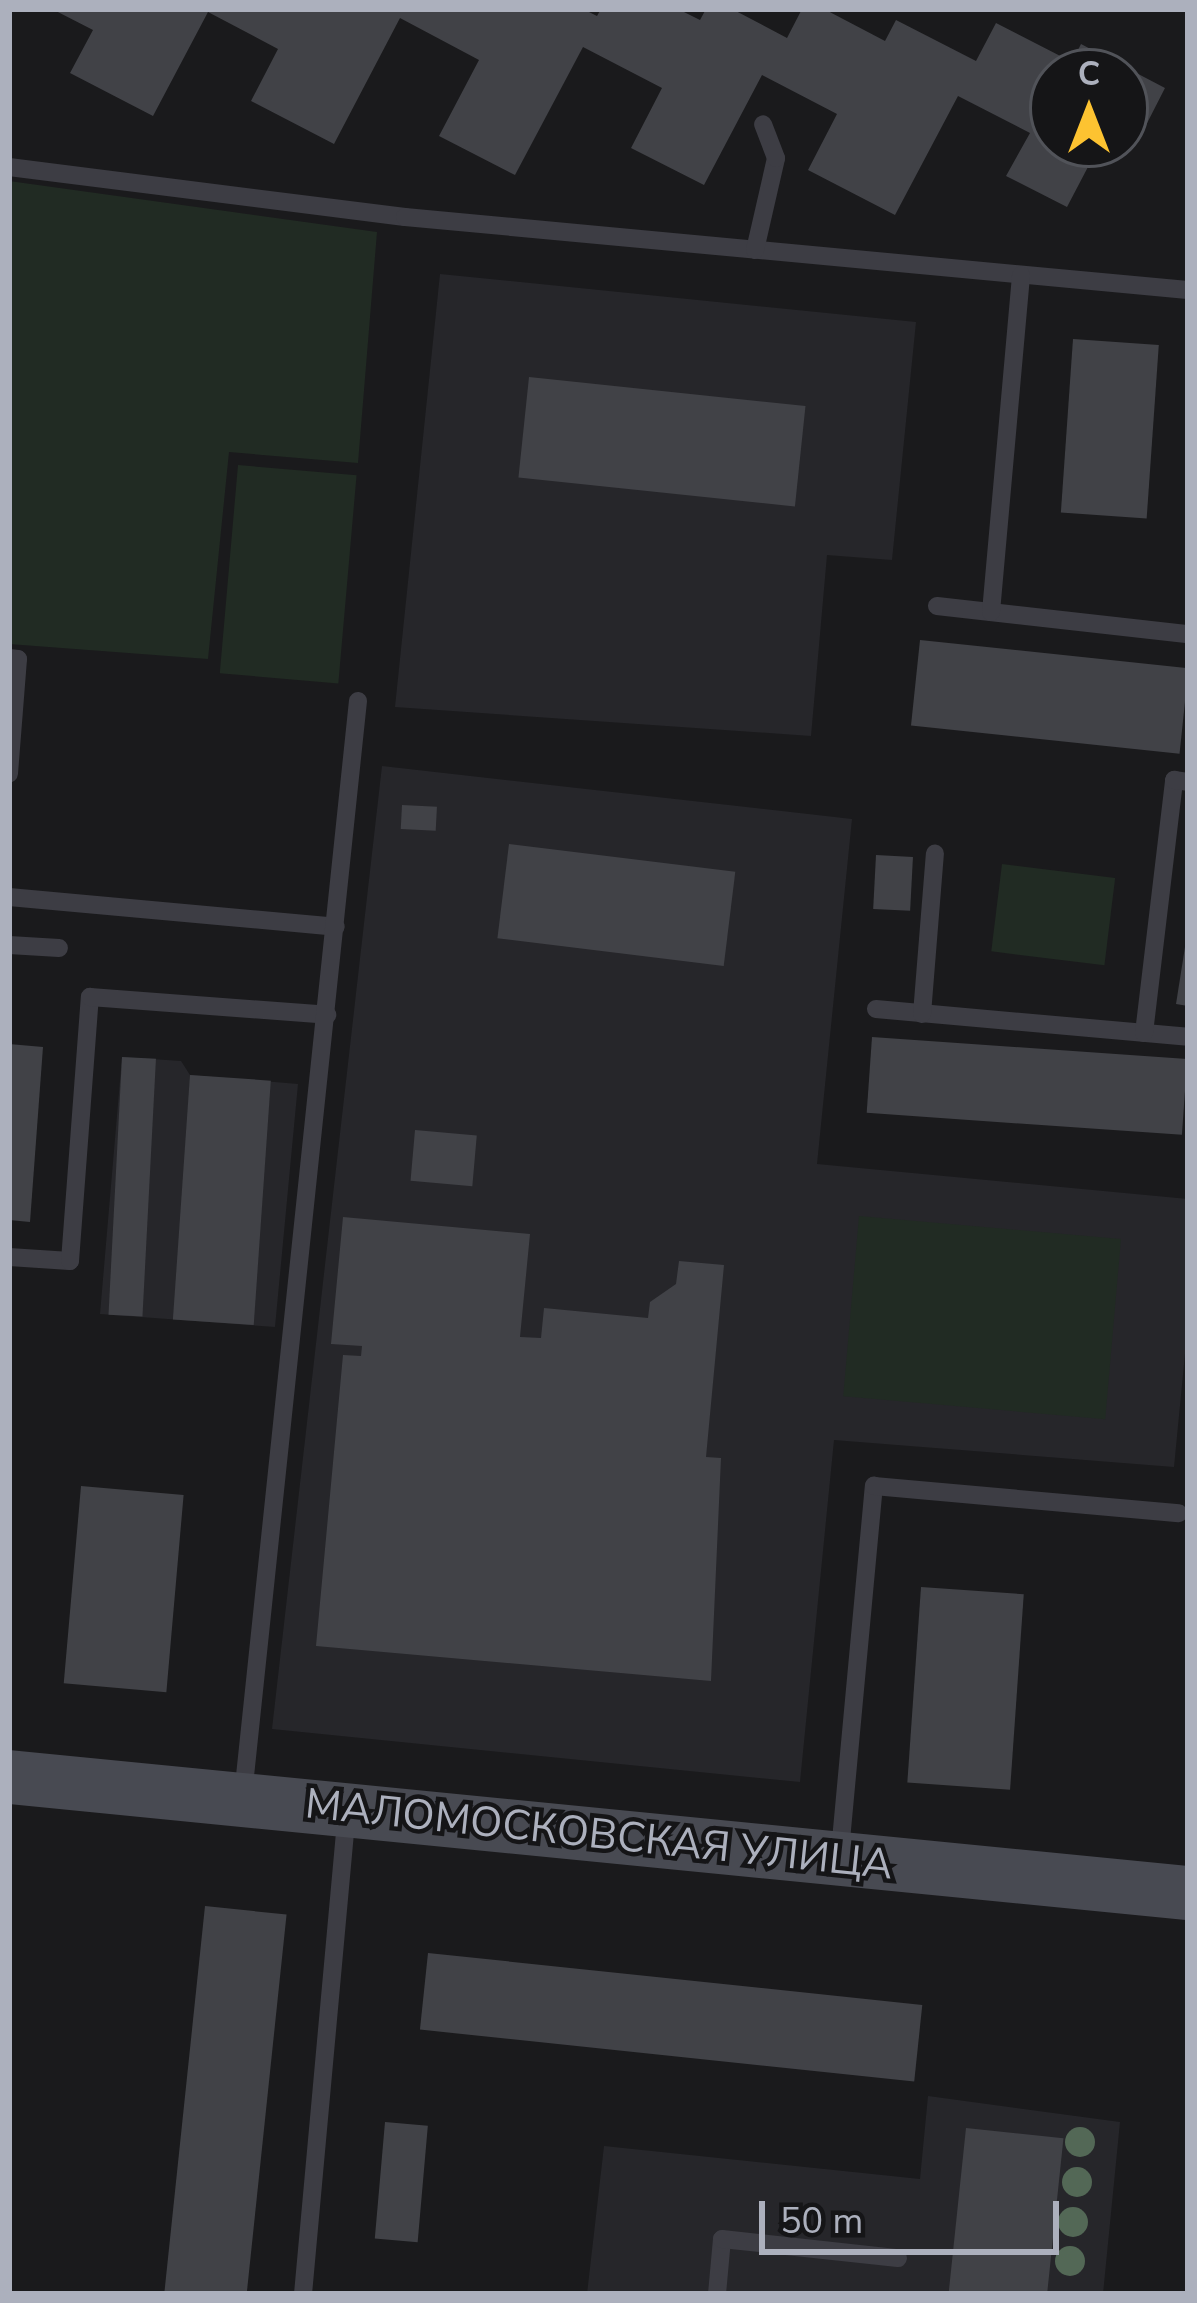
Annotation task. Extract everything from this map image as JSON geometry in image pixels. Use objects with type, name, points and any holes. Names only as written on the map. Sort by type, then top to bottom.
[{"type":"street","name":"МАЛОМОСКОВСКАЯ УЛИЦА","points":[[9,1777],[1188,1893]]},
{"type":"lane","points":[[755,250],[776,158],[764,124]]},
{"type":"lane","points":[[9,167],[755,250],[1188,290]]},
{"type":"lane","points":[[991,612],[1021,275]]},
{"type":"lane","points":[[937,606],[1188,634]]},
{"type":"lane","points":[[9,658],[18,659],[9,773]]},
{"type":"lane","points":[[243,1800],[358,701]]},
{"type":"lane","points":[[1144,1034],[1174,780],[1188,782]]},
{"type":"lane","points":[[922,1014],[935,854]]},
{"type":"lane","points":[[9,897],[336,928]]},
{"type":"lane","points":[[9,945],[59,948]]},
{"type":"lane","points":[[9,1256],[70,1261],[90,998],[327,1016]]},
{"type":"lane","points":[[876,1010],[1188,1037]]},
{"type":"lane","points":[[839,1858],[874,1486],[1179,1513]]},
{"type":"lane","points":[[304,2294],[347,1810]]},
{"type":"lane","points":[[717,2294],[722,2239],[898,2258]]},
{"type":"shaded area","points":[[9,181],[377,232],[358,463],[229,452],[208,659],[9,644]]},
{"type":"shaded area","points":[[440,274],[916,322],[892,560],[827,555],[811,736],[395,707]]},
{"type":"shaded area","points":[[238,465],[357,475],[338,684],[220,673]]},
{"type":"shaded area","points":[[382,766],[852,819],[817,1164],[1188,1199],[1188,1323],[1174,1467],[834,1440],[800,1782],[272,1729]]},
{"type":"shaded area","points":[[1002,864],[1115,878],[1104,965],[991,951]]},
{"type":"shaded area","points":[[122,1057],[181,1061],[190,1075],[298,1084],[275,1327],[100,1314]]},
{"type":"shaded area","points":[[859,1216],[1121,1239],[1105,1419],[843,1396]]},
{"type":"shaded area","points":[[928,2096],[1120,2122],[1103,2294],[587,2294],[604,2146],[920,2179]]},
{"type":"building","points":[[52,9],[583,9],[597,16],[601,9],[678,9],[700,20],[706,9],[732,9],[787,38],[802,9],[824,9],[885,41],[896,20],[976,61],[996,23],[1045,48],[1029,48],[1029,132],[958,96],[895,215],[808,170],[837,114],[762,75],[704,185],[631,148],[662,88],[583,47],[515,175],[439,136],[479,60],[400,18],[334,144],[251,101],[278,49],[208,12],[153,116],[70,73],[93,30]]},
{"type":"building","points":[[1149,80],[1165,88],[1149,119]]},
{"type":"building","points":[[1029,135],[1029,168],[1087,168],[1067,207],[1006,176]]},
{"type":"building","points":[[1073,339],[1159,345],[1147,519],[1061,513]]},
{"type":"building","points":[[529,377],[805,406],[795,507],[518,477]]},
{"type":"building","points":[[920,640],[1188,668],[1180,754],[911,726]]},
{"type":"building","points":[[402,805],[437,807],[436,831],[401,829]]},
{"type":"building","points":[[509,844],[735,872],[724,966],[497,938]]},
{"type":"building","points":[[876,855],[913,857],[910,911],[873,909]]},
{"type":"building","points":[[1188,928],[1188,1006],[1176,1004]]},
{"type":"building","points":[[872,1037],[1187,1059],[1182,1135],[867,1113]]},
{"type":"building","points":[[9,1044],[43,1047],[30,1222],[9,1220]]},
{"type":"building","points":[[122,1057],[156,1059],[142,1316],[108,1315]]},
{"type":"building","points":[[190,1075],[271,1081],[254,1325],[173,1319]]},
{"type":"building","points":[[415,1130],[477,1135],[472,1186],[411,1181]]},
{"type":"building","points":[[343,1217],[530,1234],[520,1337],[541,1338],[544,1308],[648,1318],[650,1302],[676,1284],[679,1261],[724,1265],[706,1457],[721,1458],[711,1681],[316,1646],[343,1355],[361,1356],[362,1346],[331,1344]]},
{"type":"building","points":[[81,1486],[184,1495],[166,1692],[64,1683]]},
{"type":"building","points":[[921,1587],[1024,1594],[1010,1790],[907,1783]]},
{"type":"building","points":[[205,1906],[287,1915],[247,2294],[164,2294]]},
{"type":"building","points":[[428,1953],[922,2005],[914,2082],[420,2030]]},
{"type":"building","points":[[385,2122],[428,2126],[418,2242],[375,2239]]},
{"type":"building","points":[[966,2128],[1063,2138],[1047,2294],[949,2294]]}]
